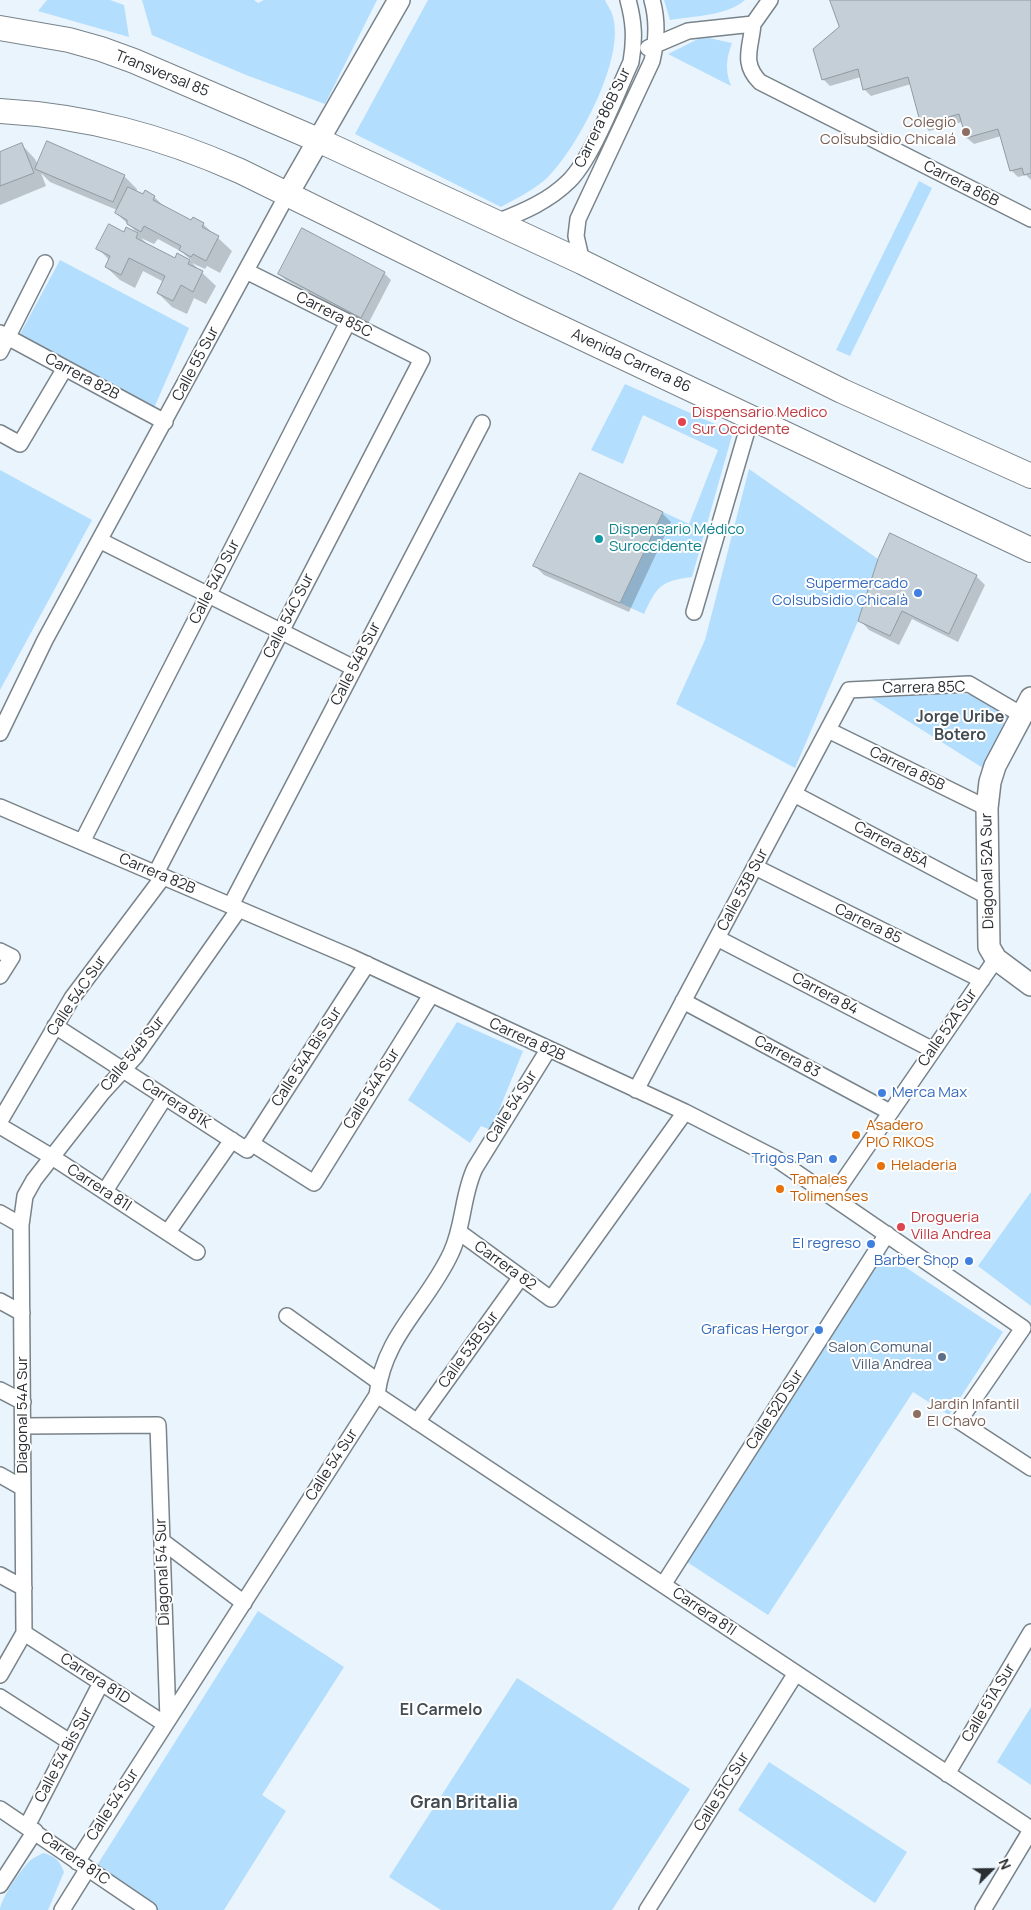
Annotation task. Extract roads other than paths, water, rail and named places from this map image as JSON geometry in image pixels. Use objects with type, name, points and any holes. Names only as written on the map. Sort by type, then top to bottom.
[{"type":"main road","name":"Transversal 85","points":[[0,28],[69,40],[101,49],[134,61],[318,140]]},
{"type":"main road","points":[[0,110],[107,124],[147,135],[195,152],[287,195]]},
{"type":"main road","points":[[318,140],[582,262],[842,391],[1031,476]]},
{"type":"main road","name":"Avenida Carrera 86","points":[[287,195],[528,312],[1031,550]]},
{"type":"street","name":"Calle 55 Sur","points":[[0,733],[46,640],[287,195],[399,0]]},
{"type":"street","name":"Carrera 86B Sur","points":[[497,222],[537,205],[569,181],[587,154],[631,62],[634,44],[634,23],[628,0]]},
{"type":"street","name":"Carrera 86B Sur","points":[[582,262],[576,236],[578,219],[648,72],[656,43],[656,13],[652,0]]},
{"type":"street","points":[[631,62],[656,43],[688,31],[753,24],[770,0]]},
{"type":"street","name":"Carrera 86B","points":[[753,24],[748,64],[751,73],[760,82],[1031,219]]},
{"type":"street","points":[[0,352],[4,335],[45,263]]},
{"type":"street","name":"Carrera 85C","points":[[246,271],[422,359]]},
{"type":"street","name":"Calle 54D Sur","points":[[82,842],[348,322]]},
{"type":"street","name":"Carrera 82B","points":[[4,335],[165,422]]},
{"type":"street","name":"Calle 54C Sur","points":[[0,1121],[72,998],[160,875],[281,632],[422,359]]},
{"type":"street","points":[[0,433],[20,444],[65,368]]},
{"type":"street","points":[[694,612],[751,417]]},
{"type":"street","name":"Calle 54B Sur","points":[[25,1196],[52,1157],[102,1093],[135,1057],[235,907],[354,668],[482,423]]},
{"type":"street","points":[[100,541],[354,668]]},
{"type":"street","name":"Carrera 85C","points":[[849,690],[969,684],[1027,706]]},
{"type":"street","name":"Calle 53B Sur","points":[[636,1090],[849,690]]},
{"type":"street","name":"Diagonal 52A Sur","points":[[996,959],[989,947],[987,896],[987,808],[990,782],[995,766],[1027,706]]},
{"type":"street","name":"Carrera 85B","points":[[828,730],[987,808]]},
{"type":"street","name":"Carrera 85A","points":[[794,794],[987,896]]},
{"type":"street","name":"Carrera 82B","points":[[0,807],[367,964],[548,1050],[685,1112],[775,1158],[1023,1328],[959,1421],[1031,1468]]},
{"type":"street","name":"Carrera 85","points":[[755,867],[982,980]]},
{"type":"street","name":"Carrera 84","points":[[717,938],[933,1050]]},
{"type":"street","points":[[0,976],[6,954]]},
{"type":"street","points":[[996,959],[1031,984]]},
{"type":"street","name":"Calle 52A Sur","points":[[833,1196],[996,959]]},
{"type":"street","name":"Calle 54A Bis Sur","points":[[249,1146],[367,964]]},
{"type":"street","name":"Calle 54A Sur","points":[[314,1183],[431,995]]},
{"type":"street","name":"Carrera 83","points":[[683,1001],[890,1112]]},
{"type":"street","name":"Carrera 81K","points":[[54,1026],[232,1140],[249,1146],[314,1183]]},
{"type":"street","name":"Calle 54 Sur","points":[[62,1910],[82,1866],[167,1722],[244,1603],[378,1388],[383,1363],[394,1341],[445,1264],[459,1232],[466,1189],[474,1168],[548,1050]]},
{"type":"street","points":[[105,1191],[165,1097]]},
{"type":"street","name":"Carrera 82","points":[[459,1232],[551,1299],[685,1112]]},
{"type":"street","name":"Carrera 81I","points":[[0,1126],[52,1157],[197,1252]]},
{"type":"street","points":[[168,1232],[232,1140]]},
{"type":"street","name":"Diagonal 54A Sur","points":[[24,1634],[21,1225],[25,1196]]},
{"type":"street","points":[[0,1213],[21,1225]]},
{"type":"street","name":"Calle 52D Sur","points":[[663,1585],[887,1234]]},
{"type":"street","name":"Calle 53B Sur","points":[[417,1422],[521,1277]]},
{"type":"street","points":[[0,1301],[22,1313]]},
{"type":"street","name":"Carrera 81I","points":[[287,1316],[378,1388],[417,1422],[1031,1830]]},
{"type":"street","points":[[0,1390],[23,1402]]},
{"type":"street","name":"Diagonal 54 Sur","points":[[23,1426],[158,1425],[167,1722]]},
{"type":"street","points":[[0,1475],[23,1488]]},
{"type":"street","points":[[162,1541],[244,1603]]},
{"type":"street","points":[[0,1575],[24,1588]]},
{"type":"street","name":"Calle 51A Sur","points":[[947,1774],[1031,1632]]},
{"type":"street","points":[[0,1675],[7,1649],[24,1634]]},
{"type":"street","name":"Carrera 81D","points":[[24,1634],[167,1722]]},
{"type":"street","name":"Calle 51C Sur","points":[[647,1910],[796,1674]]},
{"type":"street","name":"Calle 54 Bis Sur","points":[[31,1828],[70,1742],[101,1683]]},
{"type":"street","points":[[0,1698],[70,1742]]},
{"type":"street","name":"Carrera 81C","points":[[0,1809],[31,1828],[82,1866],[149,1910]]},
{"type":"street","points":[[0,1885],[31,1828]]},
{"type":"street","points":[[983,1910],[1031,1830]]},
{"type":"place","name":"Colegio Colsubsidio Chicalá","points":[[966,132]]},
{"type":"place","name":"Dispensario Medico Sur Occidente","points":[[682,422]]},
{"type":"place","name":"Dispensario Médico Suroccidente","points":[[599,539]]},
{"type":"place","name":"Supermercado Colsubsidio Chicalà","points":[[918,593]]},
{"type":"place","name":"Merca Max","points":[[882,1093]]},
{"type":"place","name":"Asadero PIO RIKOS","points":[[856,1135]]},
{"type":"place","name":"Trigos Pan","points":[[833,1159]]},
{"type":"place","name":"Heladeria","points":[[881,1166]]},
{"type":"place","name":"Tamales Tolimenses","points":[[780,1189]]},
{"type":"place","name":"Drogueria Villa Andrea","points":[[901,1227]]},
{"type":"place","name":"El regreso","points":[[871,1244]]},
{"type":"place","name":"Barber Shop","points":[[969,1261]]},
{"type":"place","name":"Graficas Hergor","points":[[819,1330]]},
{"type":"place","name":"Salon Comunal Villa Andrea","points":[[942,1357]]},
{"type":"place","name":"Jardin Infantil El Chavo","points":[[917,1414]]},
{"type":"district","name":"Jorge Uribe Botero","points":[[960,727]]},
{"type":"district","name":"El Carmelo","points":[[441,1711]]},
{"type":"district","name":"Gran Britalia","points":[[464,1803]]}]
